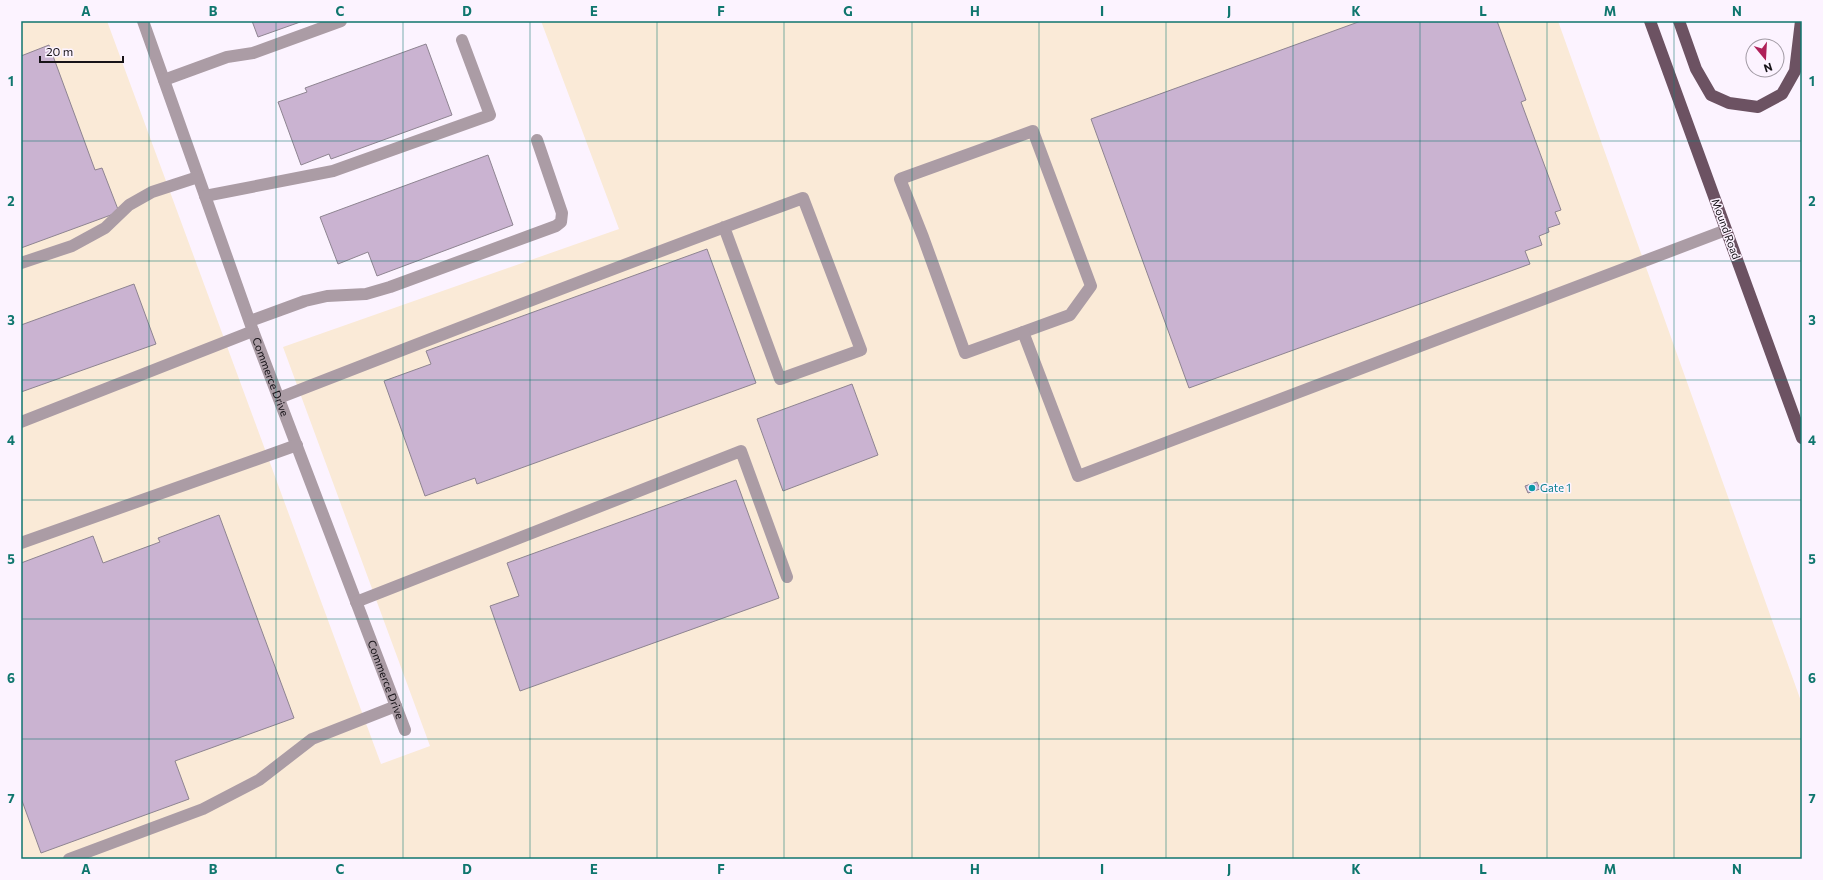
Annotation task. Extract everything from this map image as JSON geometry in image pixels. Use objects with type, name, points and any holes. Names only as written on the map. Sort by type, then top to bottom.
[{"type":"main road","name":"Mound Road","points":[[1650,21],[1802,438]]},
{"type":"main road","points":[[1679,21],[1696,68],[1711,95],[1729,103],[1758,107],[1782,94],[1795,71],[1801,22]]},
{"type":"street","name":"Commerce Drive","points":[[143,21],[252,326],[405,730]]},
{"type":"street","points":[[164,80],[227,57],[253,53],[341,21]]},
{"type":"street","points":[[206,196],[333,171],[490,115],[462,40]]},
{"type":"street","points":[[1033,130],[1091,286],[1070,315],[1024,332],[965,353],[923,237],[900,180],[1033,130]]},
{"type":"street","points":[[21,422],[252,326],[305,301],[327,296],[366,294],[390,287],[556,226],[561,222],[562,213],[537,140]]},
{"type":"street","points":[[21,264],[72,246],[105,228],[129,205],[152,192],[198,177]]},
{"type":"street","points":[[279,398],[595,275],[724,227],[803,198],[861,350],[780,379],[724,227]]},
{"type":"street","points":[[1024,332],[1078,476],[1726,230]]},
{"type":"street","points":[[21,543],[297,445]]},
{"type":"street","points":[[356,602],[741,451],[788,577]]},
{"type":"street","points":[[69,859],[203,809],[259,780],[312,739],[396,706]]},
{"type":"shaded area","points":[[21,21],[107,21],[381,764],[430,746],[283,347],[619,229],[541,21],[1558,21],[1802,704],[1802,859],[21,859]]},
{"type":"building","points":[[252,21],[303,21],[258,37]]},
{"type":"building","points":[[1361,21],[1497,21],[1526,100],[1521,102],[1561,210],[1555,212],[1560,224],[1548,228],[1549,232],[1539,236],[1542,245],[1525,251],[1530,264],[1189,388],[1091,119]]},
{"type":"building","points":[[426,44],[452,115],[331,159],[329,154],[301,165],[278,102],[307,92],[305,88]]},
{"type":"building","points":[[49,45],[95,170],[102,168],[119,212],[21,248],[21,56]]},
{"type":"building","points":[[488,155],[513,225],[377,276],[368,252],[338,264],[320,217]]},
{"type":"building","points":[[707,249],[756,383],[477,484],[475,478],[425,496],[384,381],[431,364],[426,351]]},
{"type":"building","points":[[134,284],[156,344],[21,392],[21,325]]},
{"type":"building","points":[[852,384],[878,455],[783,491],[757,419]]},
{"type":"building","points":[[736,480],[779,598],[520,691],[490,606],[519,596],[507,563]]},
{"type":"building","name":"Gate 1","points":[[1537,482],[1540,489],[1528,493],[1525,486]]},
{"type":"building","points":[[219,515],[294,718],[175,761],[189,799],[41,853],[21,798],[21,563],[93,536],[103,563],[160,542],[158,538]]},
{"type":"place","name":"Gate 1","points":[[1532,488]]}]
